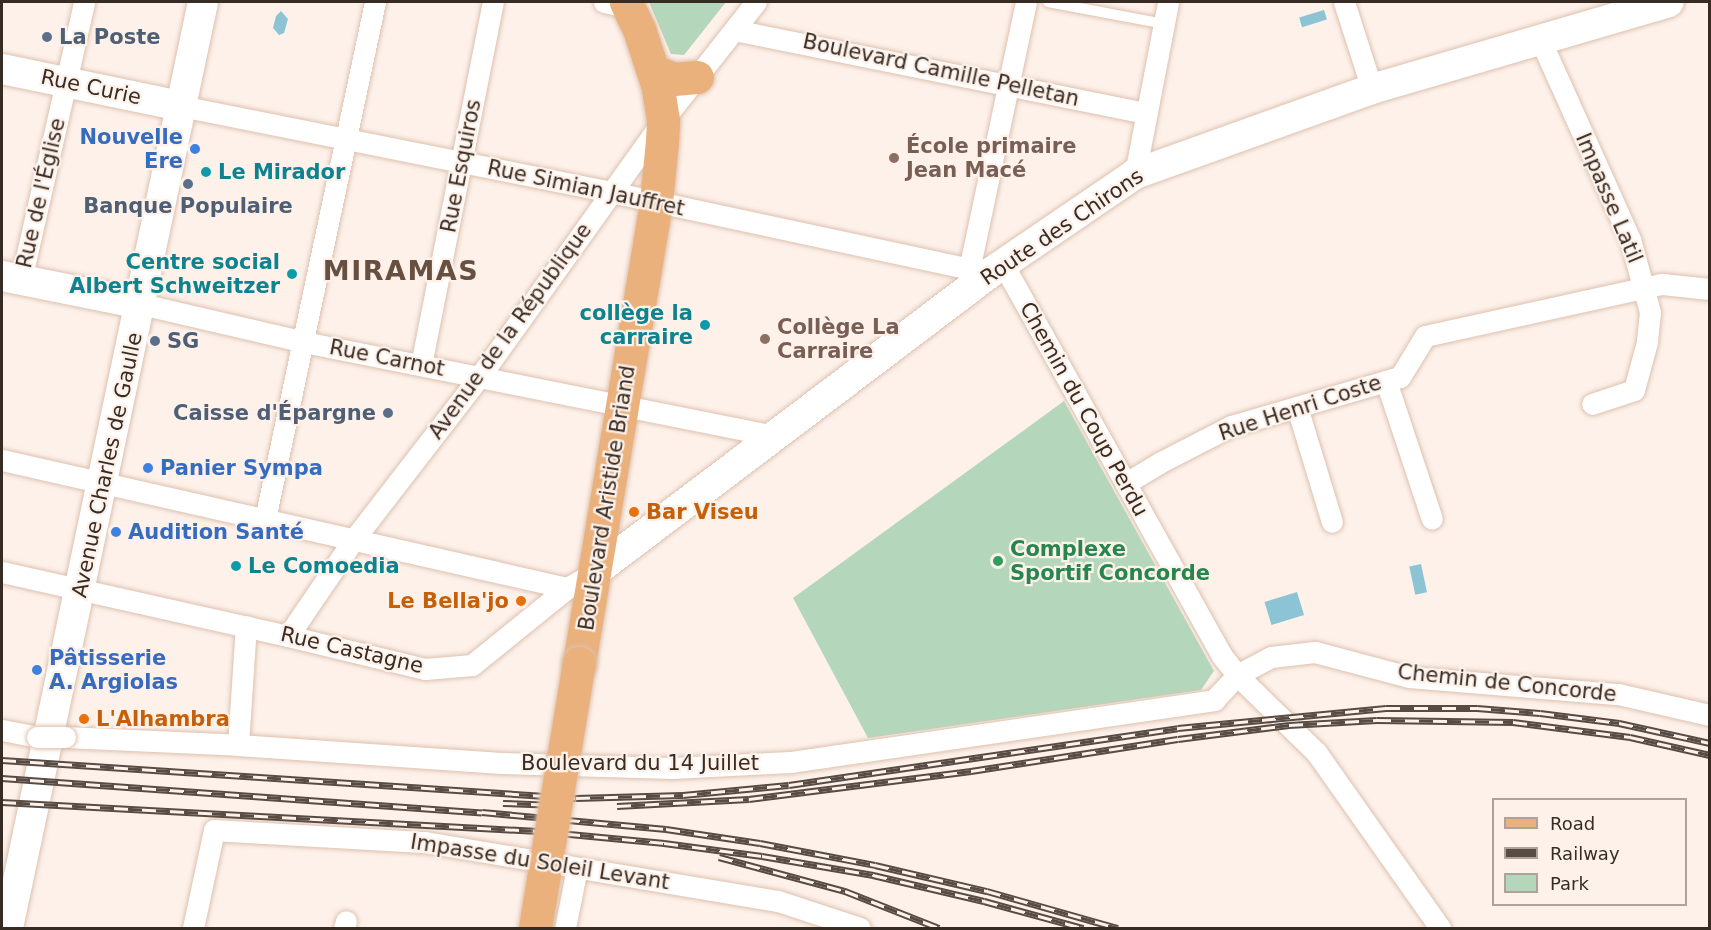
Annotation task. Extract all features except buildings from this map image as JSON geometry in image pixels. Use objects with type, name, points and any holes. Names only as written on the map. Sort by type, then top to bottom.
[{"type":"main road","name":"Avenue Charles de Gaulle","points":[[8,928],[104,482],[203,2]]},
{"type":"main road","name":"Route des Chirons","points":[[596,571],[776,436],[988,269],[1135,174],[1372,89],[1669,2]]},
{"type":"main road","name":"Boulevard Aristide Briand","points":[[536,928],[623,405],[663,120],[653,71],[639,28],[619,3]]},
{"type":"main road","name":"Rue Curie","points":[[2,69],[181,106]]},
{"type":"main road","points":[[653,71],[674,79],[697,77]]},
{"type":"main road","points":[[11,278],[141,304]]},
{"type":"street","name":"Rue de l'Église","points":[[11,278],[66,82],[84,2]]},
{"type":"street","points":[[265,519],[375,2]]},
{"type":"street","name":"Rue Esquiros","points":[[421,365],[493,2]]},
{"type":"street","name":"Avenue de la République","points":[[288,636],[354,539],[480,376],[663,120],[756,2]]},
{"type":"street","points":[[988,269],[1008,84],[1026,2]]},
{"type":"street","points":[[1135,174],[1168,2]]},
{"type":"street","points":[[1344,2],[1372,89]]},
{"type":"street","name":"Boulevard Camille Pelletan","points":[[734,30],[1147,113]]},
{"type":"street","name":"Impasse Latil","points":[[1540,39],[1630,238],[1650,312],[1647,342],[1634,390],[1592,404]]},
{"type":"street","name":"Rue Simian Jauffret","points":[[181,106],[988,269]]},
{"type":"street","name":"Chemin du Coup Perdu","points":[[988,269],[1126,483],[1223,657],[1237,675],[1316,752],[1440,928]]},
{"type":"street","name":"Rue Henri Coste","points":[[1126,483],[1159,463],[1231,426],[1400,377],[1425,336],[1662,284],[1710,290]]},
{"type":"street","name":"Rue Carnot","points":[[141,304],[304,342],[776,436]]},
{"type":"street","points":[[1386,381],[1432,519]]},
{"type":"street","points":[[1297,407],[1332,522]]},
{"type":"street","points":[[2,460],[567,588]]},
{"type":"street","name":"Rue Castagne","points":[[2,572],[246,626],[425,669],[472,665],[567,588],[596,571]]},
{"type":"street","points":[[238,745],[246,626]]},
{"type":"street","name":"Chemin de Concorde","points":[[1237,675],[1271,657],[1315,652],[1409,677],[1618,694],[1710,715]]},
{"type":"street","name":"Boulevard du 14 Juillet","points":[[2,730],[33,736],[238,745],[501,763],[672,768],[790,762],[1214,700],[1237,675]]},
{"type":"street","name":"Impasse du Soleil Levant","points":[[193,928],[214,830],[425,842],[778,901],[860,928]]},
{"type":"street","points":[[565,928],[577,868]]},
{"type":"lane","points":[[1048,2],[1164,24]]},
{"type":"lane","points":[[634,257],[651,201]]},
{"type":"lane","points":[[622,328],[623,405]]},
{"type":"green space","points":[[649,2],[726,2],[684,55],[671,54]]},
{"type":"green space","name":"Complexe Sportif Concorde","points":[[1064,401],[1214,671],[1201,690],[868,738],[793,598]]},
{"type":"water","points":[[1324,10],[1327,20],[1302,27],[1299,18]]},
{"type":"water","points":[[281,11],[288,19],[284,33],[279,35],[273,28],[276,16]]},
{"type":"water","points":[[1421,564],[1427,592],[1415,595],[1409,566]]},
{"type":"water","points":[[1297,592],[1304,615],[1272,625],[1264,602]]},
{"type":"railway","points":[[2,760],[576,798],[683,795],[789,785],[1178,728],[1386,708],[1477,708],[1540,713],[1619,723],[1710,743]]},
{"type":"railway","points":[[617,806],[749,799],[971,771],[1178,739],[1289,725],[1377,720],[1513,722],[1630,737],[1710,755]]},
{"type":"railway","points":[[2,778],[482,812],[666,829],[760,843],[875,865],[987,891],[1118,928]]},
{"type":"railway","points":[[2,802],[538,831],[664,843],[762,856],[873,875],[984,901],[1083,928]]},
{"type":"railway","points":[[503,803],[557,805]]},
{"type":"railway","points":[[719,857],[845,891],[939,928]]},
{"type":"place","name":"La Poste","points":[[47,37]]},
{"type":"place","name":"Nouvelle Ere","points":[[195,149]]},
{"type":"place","name":"École primaire Jean Macé","points":[[894,158]]},
{"type":"place","name":"Le Mirador","points":[[206,172]]},
{"type":"place","name":"Banque Populaire","points":[[188,184]]},
{"type":"place","name":"Centre social Albert Schweitzer","points":[[292,274]]},
{"type":"place","name":"collège la carraire","points":[[705,325]]},
{"type":"place","name":"Collège La Carraire","points":[[765,339]]},
{"type":"place","name":"SG","points":[[155,341]]},
{"type":"place","name":"Caisse d'Épargne","points":[[388,413]]},
{"type":"place","name":"Panier Sympa","points":[[148,468]]},
{"type":"place","name":"Bar Viseu","points":[[634,512]]},
{"type":"place","name":"Audition Santé","points":[[116,532]]},
{"type":"place","name":"Complexe Sportif Concorde","points":[[998,561]]},
{"type":"place","name":"Le Comoedia","points":[[236,566]]},
{"type":"place","name":"Le Bella'jo","points":[[521,601]]},
{"type":"place","name":"Pâtisserie A. Argiolas","points":[[37,670]]},
{"type":"place","name":"L'Alhambra","points":[[84,719]]},
{"type":"district","name":"MIRAMAS","points":[[401,271]]}]
